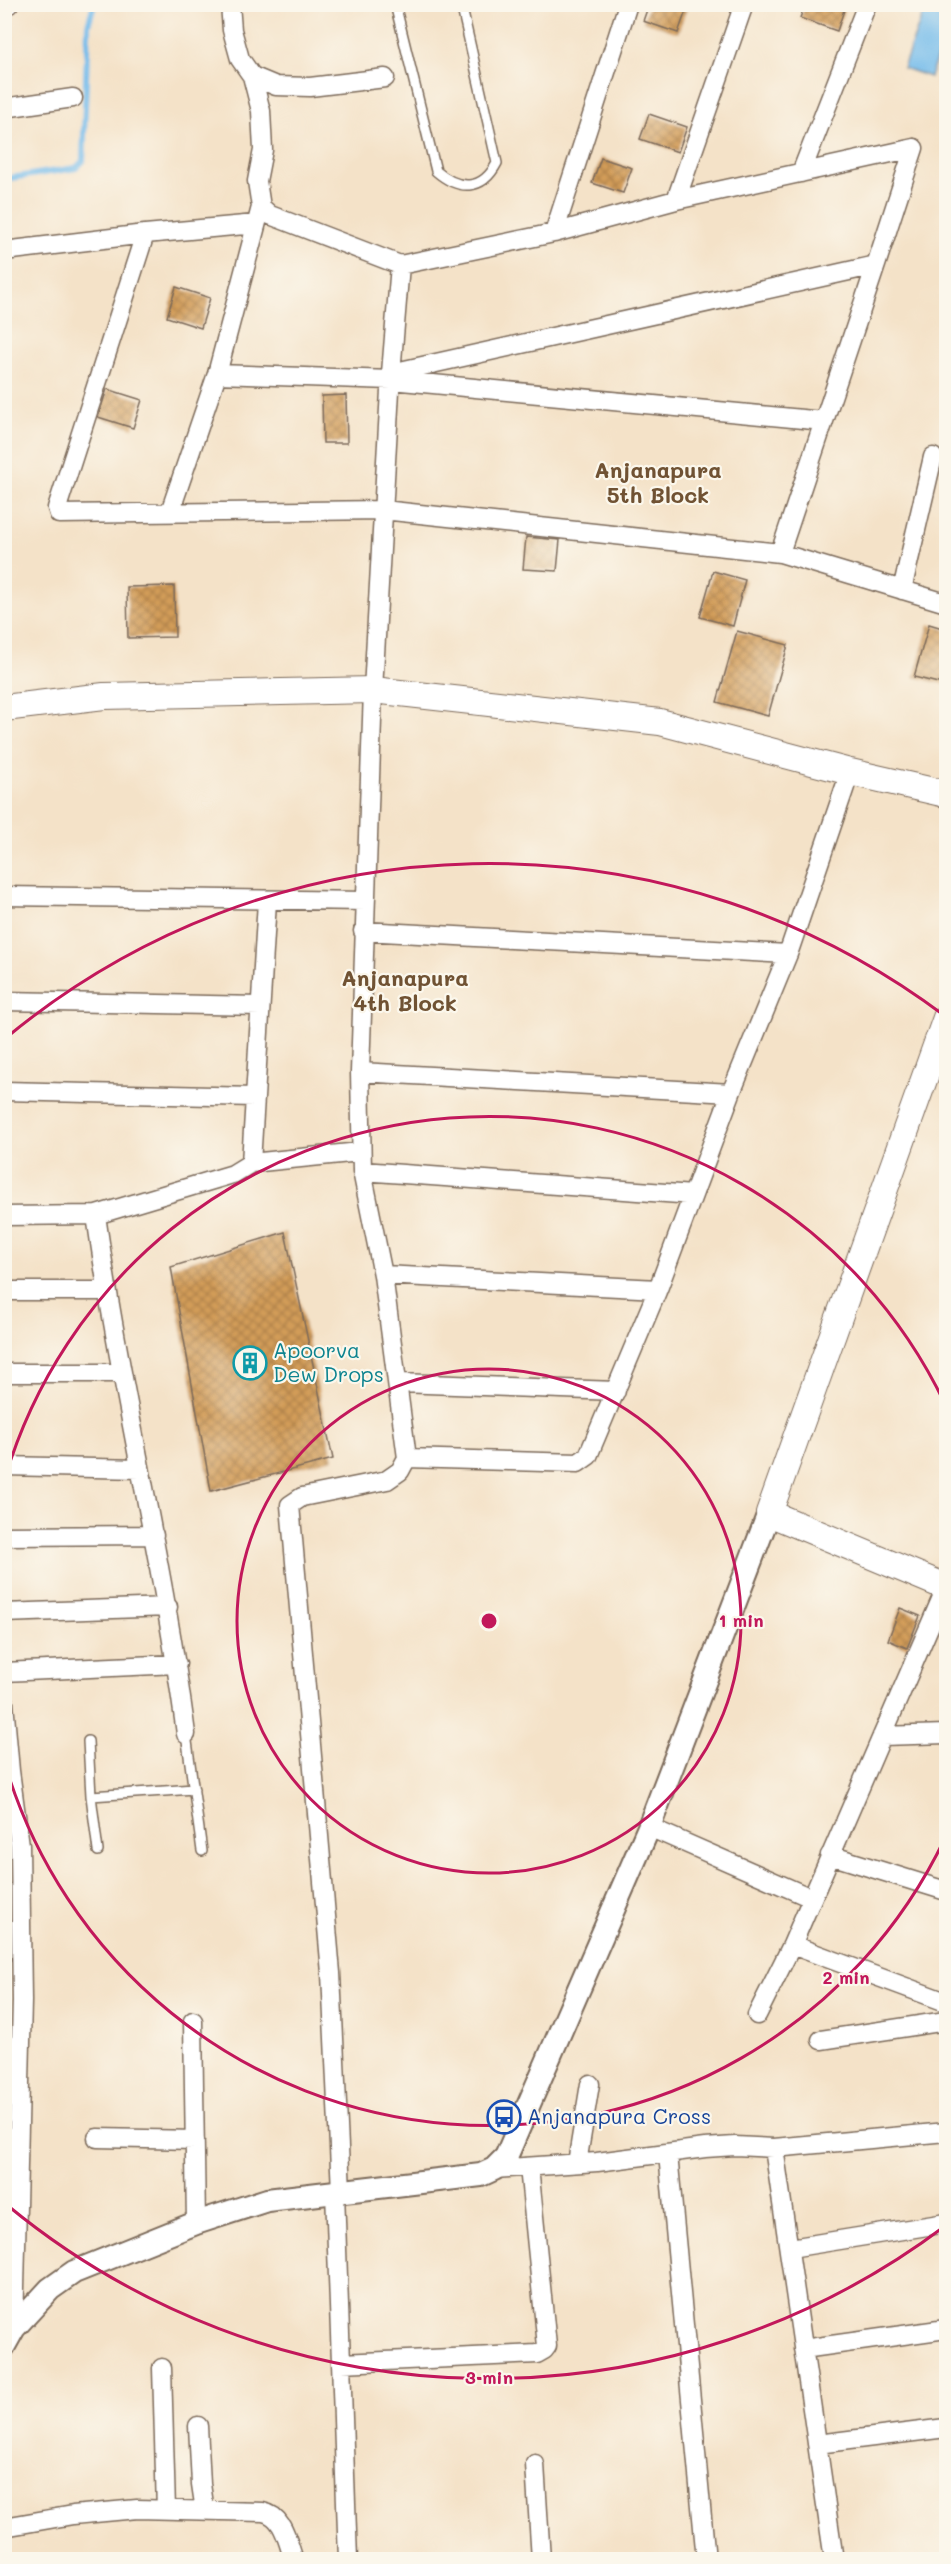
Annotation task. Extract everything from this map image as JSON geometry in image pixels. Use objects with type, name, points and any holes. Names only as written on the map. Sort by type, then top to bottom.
[{"type":"main road","points":[[4,708],[104,696],[373,690],[660,722],[850,772],[946,794]]},
{"type":"main road","points":[[946,1018],[769,1512],[946,1587]]},
{"type":"street","points":[[170,512],[217,374],[259,216],[257,181],[263,150],[261,111],[252,76],[240,60],[232,30],[230,4]]},
{"type":"street","points":[[554,233],[628,4]]},
{"type":"street","points":[[676,200],[744,4]]},
{"type":"street","points":[[801,173],[867,4]]},
{"type":"street","points":[[252,76],[276,86],[310,87],[385,78]]},
{"type":"street","points":[[4,108],[73,98]]},
{"type":"street","points":[[4,251],[145,234],[270,215],[400,266],[554,233],[676,200],[914,148],[780,553]]},
{"type":"street","points":[[145,234],[57,508],[59,514],[383,510],[780,553],[946,603]]},
{"type":"street","points":[[391,377],[876,265]]},
{"type":"street","points":[[348,2559],[331,1973],[290,1505],[302,1497],[387,1480],[400,1471],[407,1458],[399,1383],[383,1275],[360,1152],[363,931],[373,690],[391,377],[400,266]]},
{"type":"street","points":[[217,374],[391,377],[824,421]]},
{"type":"street","points":[[902,590],[933,457]]},
{"type":"street","points":[[407,1458],[578,1463],[588,1456],[658,1289],[732,1093],[788,954],[850,772]]},
{"type":"street","points":[[4,896],[365,901]]},
{"type":"street","points":[[251,1163],[267,901]]},
{"type":"street","points":[[363,931],[788,954]]},
{"type":"street","points":[[4,1001],[260,1006]]},
{"type":"street","points":[[360,1072],[732,1093]]},
{"type":"street","points":[[4,1091],[254,1097]]},
{"type":"street","points":[[4,1216],[96,1215],[233,1174],[251,1163],[360,1152]]},
{"type":"street","points":[[362,1171],[693,1195]]},
{"type":"street","points":[[96,1215],[107,1291],[168,1607],[186,1734]]},
{"type":"street","points":[[383,1275],[658,1289]]},
{"type":"street","points":[[4,1291],[107,1291]]},
{"type":"street","points":[[4,1373],[122,1372]]},
{"type":"street","points":[[399,1383],[616,1392]]},
{"type":"street","points":[[4,1466],[140,1469]]},
{"type":"street","points":[[9,2337],[50,2289],[74,2272],[196,2223],[267,2200],[481,2175],[494,2169],[506,2157],[649,1827],[769,1512]]},
{"type":"street","points":[[4,1536],[154,1535]]},
{"type":"street","points":[[757,2015],[792,1945],[946,1587]]},
{"type":"street","points":[[4,1613],[168,1607]]},
{"type":"street","points":[[4,1672],[177,1664]]},
{"type":"street","points":[[4,1702],[7,1771],[20,1845],[13,2001],[9,2337]]},
{"type":"street","points":[[882,1736],[946,1734]]},
{"type":"street","points":[[649,1827],[811,1898]]},
{"type":"street","points":[[830,1855],[946,1891]]},
{"type":"street","points":[[792,1945],[946,2001]]},
{"type":"street","points":[[193,2021],[196,2223]]},
{"type":"street","points":[[821,2040],[946,2021]]},
{"type":"street","points":[[577,2163],[590,2084]]},
{"type":"street","points":[[494,2169],[577,2163],[735,2146],[774,2148],[946,2132]]},
{"type":"street","points":[[96,2138],[195,2140]]},
{"type":"street","points":[[774,2148],[834,2559]]},
{"type":"street","points":[[668,2154],[706,2559]]},
{"type":"street","points":[[341,2363],[537,2354],[544,2350],[547,2346],[529,2167]]},
{"type":"street","points":[[790,2248],[946,2223]]},
{"type":"street","points":[[803,2349],[946,2329]]},
{"type":"street","points":[[162,2368],[166,2510]]},
{"type":"street","points":[[198,2426],[205,2511]]},
{"type":"street","points":[[817,2444],[946,2428]]},
{"type":"street","points":[[535,2464],[541,2559]]},
{"type":"street","points":[[4,2527],[73,2515],[137,2509],[272,2514],[278,2518],[294,2559]]},
{"type":"lane","points":[[395,4],[436,171],[456,185],[474,185],[491,174],[496,163],[461,4]]},
{"type":"lane","points":[[186,1734],[202,1851]]},
{"type":"lane","points":[[88,1741],[91,1796],[98,1851]]},
{"type":"lane","points":[[91,1796],[194,1789]]},
{"type":"water","points":[[925,8],[946,15],[946,32],[930,77],[903,68]]},
{"type":"building","points":[[649,4],[677,4],[687,8],[678,33],[643,21]]},
{"type":"building","points":[[805,4],[846,4],[837,31],[800,18]]},
{"type":"building","points":[[649,114],[687,127],[678,152],[640,139]]},
{"type":"building","points":[[601,158],[632,168],[623,193],[592,183]]},
{"type":"building","points":[[176,287],[210,298],[201,328],[167,317]]},
{"type":"building","points":[[107,389],[142,400],[133,428],[98,417]]},
{"type":"building","points":[[346,395],[347,443],[323,443],[322,396]]},
{"type":"building","points":[[526,537],[560,540],[557,571],[523,569]]},
{"type":"building","points":[[713,571],[745,580],[733,626],[700,617]]},
{"type":"building","points":[[174,586],[175,637],[128,638],[127,587]]},
{"type":"building","points":[[929,624],[946,629],[946,685],[914,677]]},
{"type":"building","points":[[737,631],[788,645],[768,716],[717,702]]},
{"type":"building","name":"Apoorva Dew Drops","points":[[285,1232],[333,1459],[211,1491],[171,1267]]},
{"type":"building","points":[[900,1608],[920,1616],[907,1648],[888,1640]]},
{"type":"waterway","points":[[4,179],[76,168],[83,161],[88,25],[94,4]]},
{"type":"place","name":"Apoorva Dew Drops","points":[[250,1363]]},
{"type":"place","name":"Anjanapura Cross","points":[[504,2117]]},
{"type":"district","name":"Anjanapura 5th Block","points":[[658,482]]},
{"type":"district","name":"Anjanapura 4th Block","points":[[405,990]]}]
